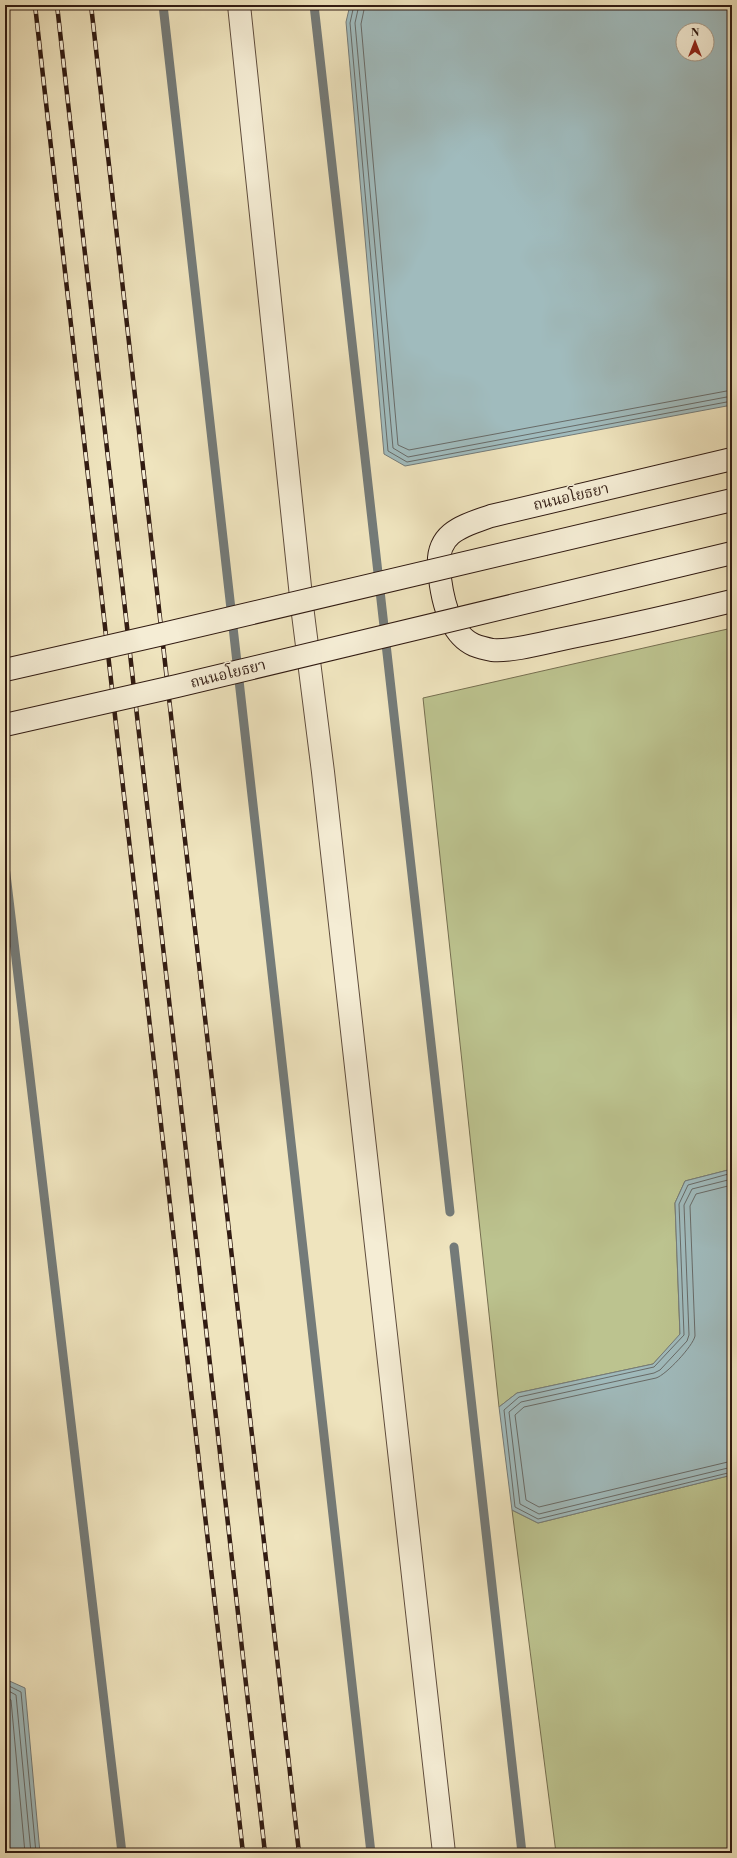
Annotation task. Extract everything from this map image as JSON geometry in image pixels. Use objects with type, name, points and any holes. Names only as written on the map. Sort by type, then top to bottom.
[{"type":"street","points":[[239,5],[302,606],[323,772],[444,1853]]},
{"type":"street","name":"ถนนอโยธยา","points":[[732,459],[490,516],[460,527],[446,538],[440,550],[439,568],[450,617],[462,637],[474,645],[492,650],[527,646],[732,601]]},
{"type":"street","points":[[5,670],[732,500]]},
{"type":"street","name":"ถนนอโยธยา","points":[[5,725],[178,686],[732,553]]},
{"type":"green space","points":[[732,628],[732,1169],[685,1181],[675,1203],[680,1335],[653,1364],[517,1393],[499,1407],[423,698]]},
{"type":"green space","points":[[732,1475],[732,1850],[722,1853],[556,1853],[512,1510],[538,1523]]},
{"type":"water","points":[[350,5],[732,5],[732,405],[405,466],[384,454],[346,22]]},
{"type":"water","points":[[732,1169],[732,1475],[538,1523],[512,1510],[499,1407],[517,1393],[653,1364],[680,1334],[675,1203],[685,1181]]},
{"type":"water","points":[[5,1679],[25,1688],[40,1853],[5,1853]]},
{"type":"waterway","points":[[163,5],[371,1853]]},
{"type":"waterway","points":[[314,5],[450,1212]]},
{"type":"waterway","points":[[5,866],[122,1853]]},
{"type":"waterway","points":[[454,1247],[522,1853]]},
{"type":"railway","points":[[35,5],[243,1853]]},
{"type":"railway","points":[[57,5],[265,1853]]},
{"type":"railway","points":[[91,5],[299,1853]]}]
